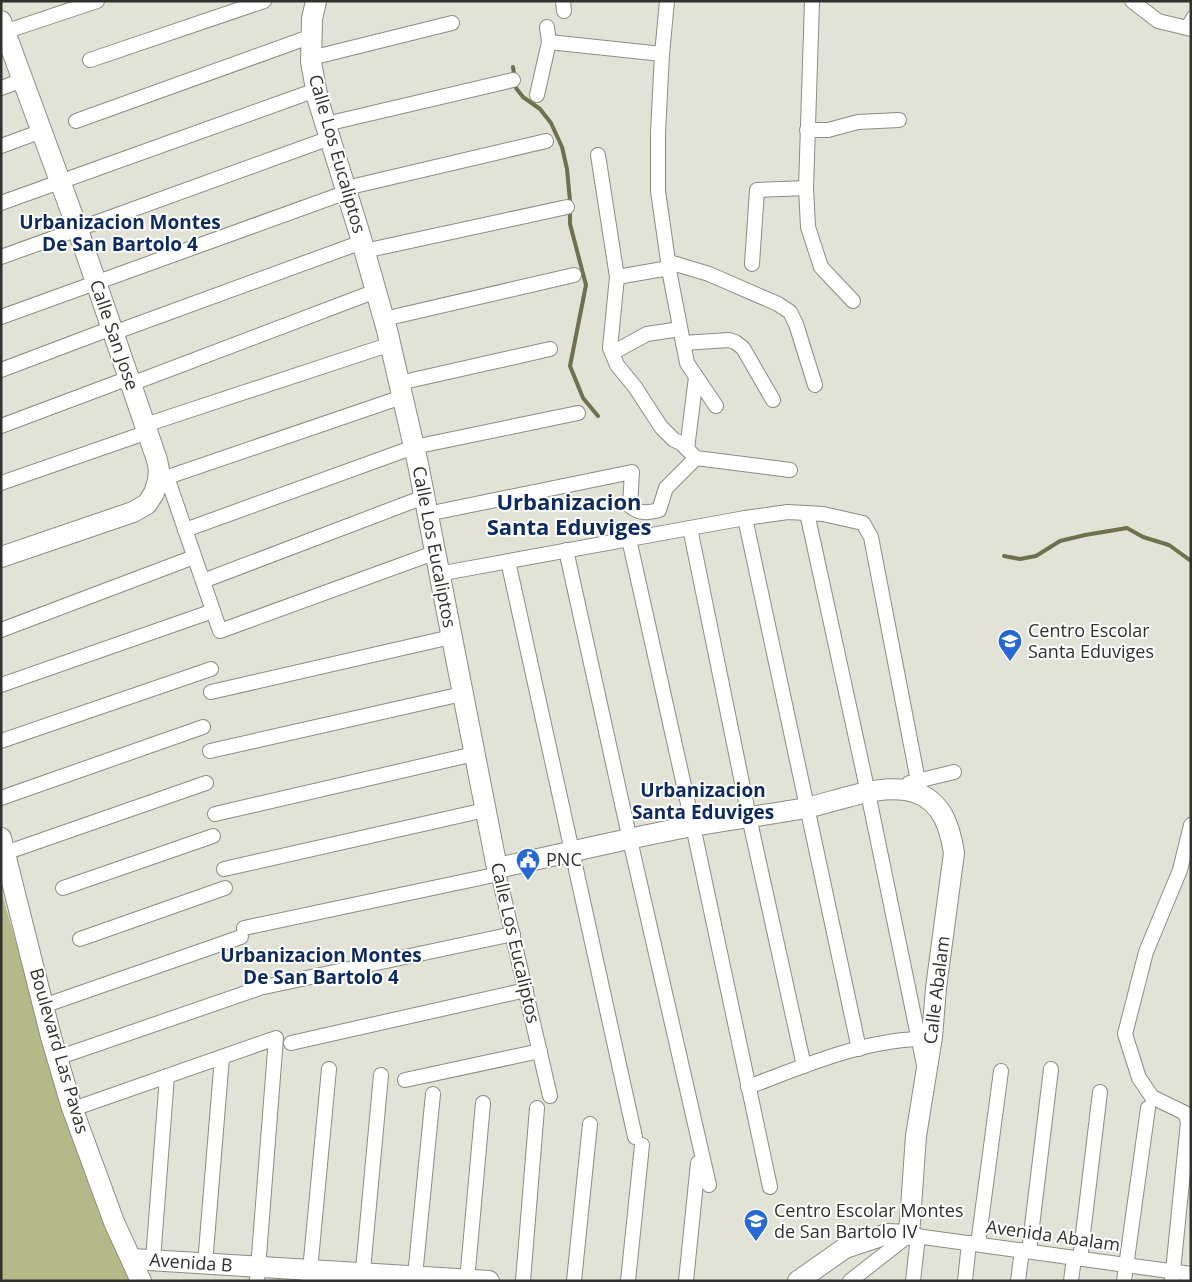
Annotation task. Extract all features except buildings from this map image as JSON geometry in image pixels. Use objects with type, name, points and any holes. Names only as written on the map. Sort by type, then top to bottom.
[{"type":"street","points":[[2,29],[97,1]]},
{"type":"street","points":[[90,60],[264,1]]},
{"type":"street","name":"Calle Los Eucaliptos","points":[[316,1],[312,20],[311,58],[316,90],[384,319],[401,390],[426,505],[438,574],[498,871],[550,1096]]},
{"type":"street","points":[[667,1],[658,132],[658,191],[687,363],[716,406]]},
{"type":"street","points":[[812,1],[807,130],[806,188],[808,227],[821,267],[853,301]]},
{"type":"street","points":[[1132,1],[1158,21],[1189,32]]},
{"type":"street","points":[[311,58],[452,23]]},
{"type":"street","name":"Calle San Jose","points":[[2,29],[78,230],[163,479]]},
{"type":"street","points":[[537,95],[548,34],[662,54]]},
{"type":"street","points":[[76,121],[312,36]]},
{"type":"street","points":[[1,88],[22,80]]},
{"type":"street","points":[[1,257],[78,230],[328,131],[512,80]]},
{"type":"street","points":[[1,204],[316,90]]},
{"type":"street","points":[[807,130],[828,130],[858,122],[899,120]]},
{"type":"street","points":[[1,146],[42,131]]},
{"type":"street","points":[[1,317],[346,190],[546,141]]},
{"type":"street","points":[[598,155],[617,277],[610,348],[616,365],[635,387],[661,427],[691,454],[790,470]]},
{"type":"street","points":[[752,264],[757,190],[806,188]]},
{"type":"street","points":[[1,370],[363,246],[566,207]]},
{"type":"street","points":[[617,277],[669,265],[708,274],[778,304],[790,312],[815,385]]},
{"type":"street","points":[[384,319],[574,275]]},
{"type":"street","points":[[1,426],[376,291]]},
{"type":"street","points":[[612,353],[647,334],[680,329]]},
{"type":"street","points":[[683,343],[729,340],[736,342],[743,348],[773,400]]},
{"type":"street","points":[[1,484],[146,428],[390,344]]},
{"type":"street","points":[[1,556],[133,512],[146,504],[163,479],[401,390],[550,349]]},
{"type":"street","points":[[203,581],[426,505],[632,472],[630,506],[636,511],[648,513],[659,510],[666,488],[691,454],[696,377]]},
{"type":"street","points":[[185,530],[414,447],[578,413]]},
{"type":"street","points":[[163,479],[185,530],[220,631],[434,553]]},
{"type":"street","points":[[438,574],[745,518],[788,512],[823,514],[863,524],[872,537],[918,781]]},
{"type":"street","points":[[806,513],[876,791],[925,1074]]},
{"type":"street","points":[[745,518],[859,1049]]},
{"type":"street","points":[[690,528],[749,817],[804,1066]]},
{"type":"street","points":[[629,539],[693,826],[770,1188]]},
{"type":"street","points":[[566,550],[709,1184]]},
{"type":"street","points":[[1,630],[194,557]]},
{"type":"street","points":[[508,561],[572,852],[639,1141],[628,1281]]},
{"type":"street","points":[[1,685],[213,611]]},
{"type":"street","points":[[211,692],[451,637]]},
{"type":"street","points":[[1,741],[211,669]]},
{"type":"street","points":[[210,750],[462,694]]},
{"type":"street","points":[[1,798],[203,727]]},
{"type":"street","points":[[215,814],[474,754]]},
{"type":"street","points":[[876,791],[954,772]]},
{"type":"street","points":[[3,846],[206,783]]},
{"type":"street","name":"Calle Abalam","points":[[498,871],[572,852],[693,826],[807,807],[876,791],[915,792],[931,799],[943,815],[951,834],[954,854],[936,988],[932,1037],[916,1136],[914,1235]]},
{"type":"street","points":[[224,869],[486,810]]},
{"type":"street","points":[[1173,1276],[1188,1122],[1185,1113],[1152,1097],[1139,1078],[1125,1034],[1146,952],[1180,870],[1191,826]]},
{"type":"street","points":[[63,888],[212,836]]},
{"type":"street","name":"Boulevard Las Pavas","points":[[3,846],[43,1006],[73,1109],[114,1222],[142,1281]]},
{"type":"street","points":[[43,1006],[243,933],[498,871]]},
{"type":"street","points":[[80,939],[225,888]]},
{"type":"street","points":[[57,1058],[262,988],[512,934]]},
{"type":"street","points":[[291,1043],[526,990]]},
{"type":"street","points":[[73,1109],[276,1038],[257,1274]]},
{"type":"street","points":[[748,1087],[804,1066],[859,1049],[898,1040],[918,1039]]},
{"type":"street","points":[[405,1080],[540,1050]]},
{"type":"street","points":[[205,1264],[222,1057]]},
{"type":"street","points":[[309,1275],[329,1069]]},
{"type":"street","points":[[1018,1281],[1025,1251],[1051,1069]]},
{"type":"street","points":[[965,1281],[974,1244],[1001,1071]]},
{"type":"street","points":[[362,1277],[381,1075]]},
{"type":"street","points":[[152,1260],[168,1076]]},
{"type":"street","points":[[1071,1281],[1077,1258],[1100,1092]]},
{"type":"street","points":[[415,1276],[433,1094]]},
{"type":"street","points":[[467,1280],[482,1103]]},
{"type":"street","points":[[523,1281],[537,1108]]},
{"type":"street","points":[[1124,1281],[1148,1108]]},
{"type":"street","points":[[574,1281],[590,1124]]},
{"type":"street","points":[[686,1281],[698,1163]]},
{"type":"street","points":[[798,1281],[845,1248],[887,1234],[914,1235]]},
{"type":"street","points":[[852,1280],[914,1235]]},
{"type":"street","points":[[912,1281],[914,1235]]},
{"type":"street","name":"Avenida Abalam","points":[[914,1235],[1126,1265],[1173,1276],[1191,1274]]},
{"type":"street","name":"Avenida B","points":[[132,1259],[205,1264],[257,1274],[362,1277],[415,1276],[489,1281]]},
{"type":"lane","points":[[1189,32],[1191,15]]},
{"type":"green space","points":[[1,889],[63,1109],[75,1142],[79,1143],[129,1281],[1,1281]]},
{"type":"waterway","points":[[513,67],[516,88],[523,97],[540,109],[551,123],[562,147],[567,169],[570,224],[586,285],[570,366],[583,398],[598,416]]},
{"type":"waterway","points":[[1004,556],[1020,559],[1036,556],[1060,541],[1127,528],[1143,537],[1169,545],[1191,561]]},
{"type":"place","name":"Centro Escolar Santa Eduviges","points":[[1010,662]]},
{"type":"place","name":"PNC","points":[[528,881]]},
{"type":"place","name":"Centro Escolar Montes de San Bartolo IV","points":[[756,1242]]},
{"type":"district","name":"Urbanizacion Montes De San Bartolo 4","points":[[120,233]]},
{"type":"district","name":"Urbanizacion Santa Eduviges","points":[[569,514]]},
{"type":"district","name":"Urbanizacion Santa Eduviges","points":[[703,801]]},
{"type":"district","name":"Urbanizacion Montes De San Bartolo 4","points":[[321,966]]}]
